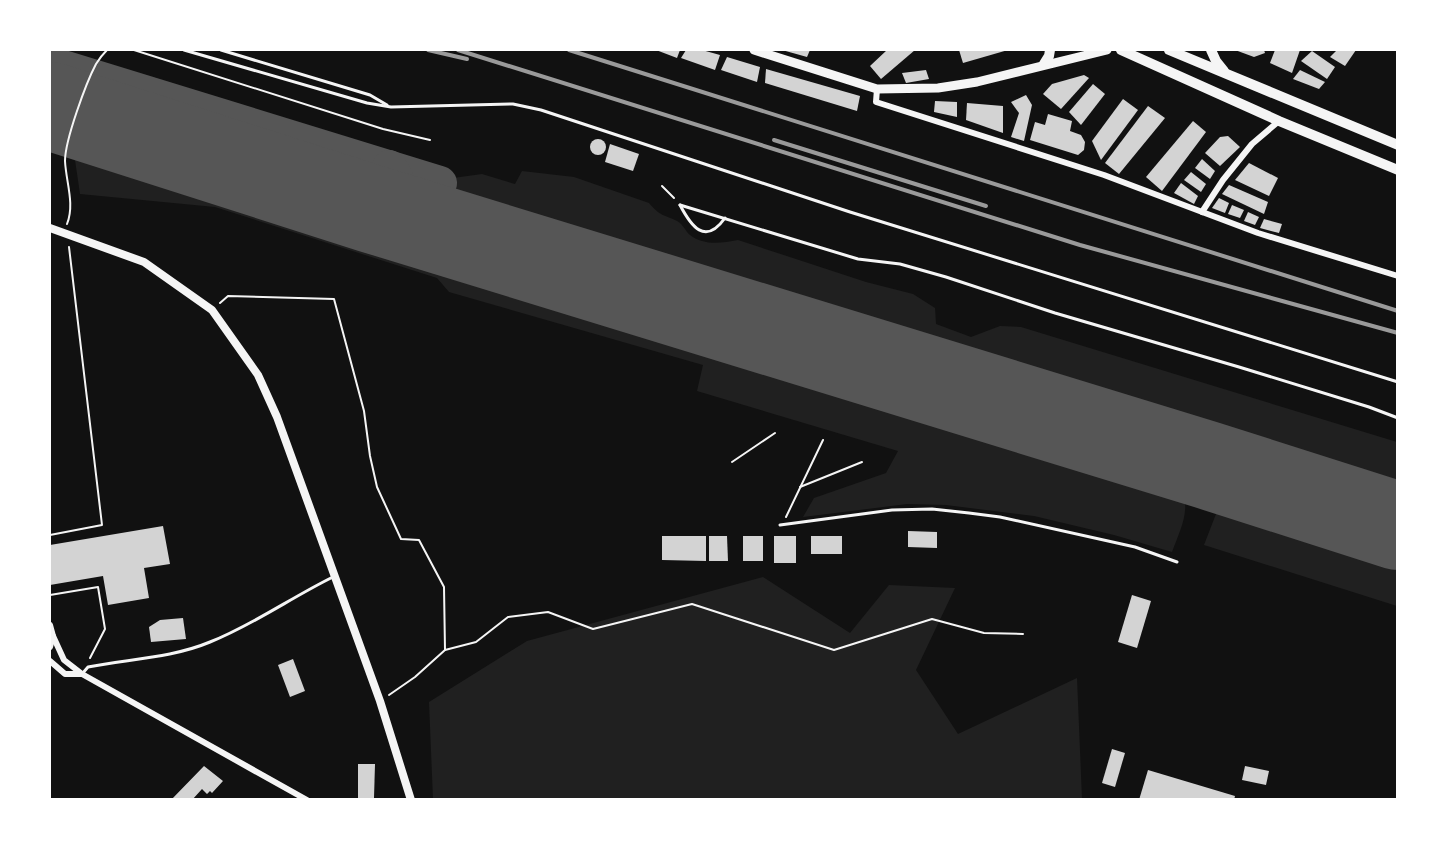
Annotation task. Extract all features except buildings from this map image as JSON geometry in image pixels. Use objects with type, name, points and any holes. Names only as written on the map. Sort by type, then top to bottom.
[{"type":"main road","points":[[754,50],[877,88],[938,88],[976,82],[1107,50]]},
{"type":"main road","points":[[1044,64],[1050,50]]},
{"type":"main road","points":[[1121,50],[1280,122],[1398,170]]},
{"type":"main road","points":[[1168,50],[1398,145]]},
{"type":"main road","points":[[1211,50],[1216,61],[1226,73]]},
{"type":"street","points":[[877,88],[876,102],[1104,175],[1258,233],[1398,276]]},
{"type":"street","points":[[1202,212],[1223,180],[1252,144],[1280,122]]},
{"type":"street","points":[[50,228],[144,262],[212,310],[258,375],[281,428],[333,577],[380,701],[411,800]]},
{"type":"street","points":[[50,625],[64,660],[82,674],[307,800]]},
{"type":"street","points":[[50,647],[53,636]]},
{"type":"street","points":[[50,662],[64,674],[82,674]]},
{"type":"lane","points":[[184,50],[367,103],[391,107],[513,104],[541,110],[861,216],[1398,382]]},
{"type":"lane","points":[[221,50],[370,95],[391,107]]},
{"type":"lane","points":[[680,205],[690,222],[701,232],[714,229],[725,218]]},
{"type":"lane","points":[[680,205],[858,260],[900,264],[946,277],[1055,314],[1261,374],[1398,418]]},
{"type":"lane","points":[[781,525],[892,510],[932,509],[1000,516],[1135,547],[1177,562]]},
{"type":"lane","points":[[82,674],[87,667],[178,652],[209,643],[253,622],[333,577]]},
{"type":"path","points":[[50,535],[102,525],[65,233],[70,215],[65,159],[68,140],[91,76],[97,62],[107,50]]},
{"type":"path","points":[[134,50],[382,129],[430,140]]},
{"type":"path","points":[[662,186],[680,205]]},
{"type":"path","points":[[212,310],[228,296],[334,299],[364,411],[377,487],[401,539],[419,540],[444,587],[445,650]]},
{"type":"path","points":[[732,462],[775,433]]},
{"type":"path","points":[[781,525],[823,440]]},
{"type":"path","points":[[800,487],[862,462]]},
{"type":"path","points":[[50,595],[98,587],[105,629],[82,674]]},
{"type":"path","points":[[380,701],[415,677],[445,650],[476,642],[508,617],[548,612],[593,629],[692,604],[834,650],[932,619],[984,633],[1023,634]]},
{"type":"shaded area","points":[[80,138],[1165,477],[1175,484],[1185,502],[1180,531],[1172,552],[1114,535],[1034,516],[946,505],[907,504],[803,517],[814,498],[886,473],[898,451],[697,391],[703,365],[449,292],[437,278],[215,207],[80,194],[74,153]]},
{"type":"shaded area","points":[[522,171],[574,177],[649,203],[659,213],[679,223],[690,235],[701,241],[719,243],[738,240],[866,282],[913,294],[935,308],[936,324],[971,337],[1000,326],[1021,327],[1397,442],[1397,508],[417,205],[426,190],[444,195],[453,178],[482,174],[515,184]]},
{"type":"shaded area","points":[[1239,502],[1249,502],[1397,550],[1397,606],[1204,545],[1216,514]]},
{"type":"shaded area","points":[[763,577],[850,633],[889,585],[955,588],[916,670],[958,734],[1077,678],[1082,799],[433,799],[429,702],[527,641]]},
{"type":"taxiway","points":[[50,63],[440,183]]},
{"type":"taxiway","points":[[389,167],[396,176],[400,208],[412,220]]},
{"type":"runway","points":[[50,106],[372,209],[1207,465],[1398,526]]},
{"type":"railway","points":[[428,50],[467,59]]},
{"type":"railway","points":[[458,50],[1080,245],[1398,333]]},
{"type":"railway","points":[[569,50],[1398,311]]},
{"type":"railway","points":[[774,140],[986,206]]}]
